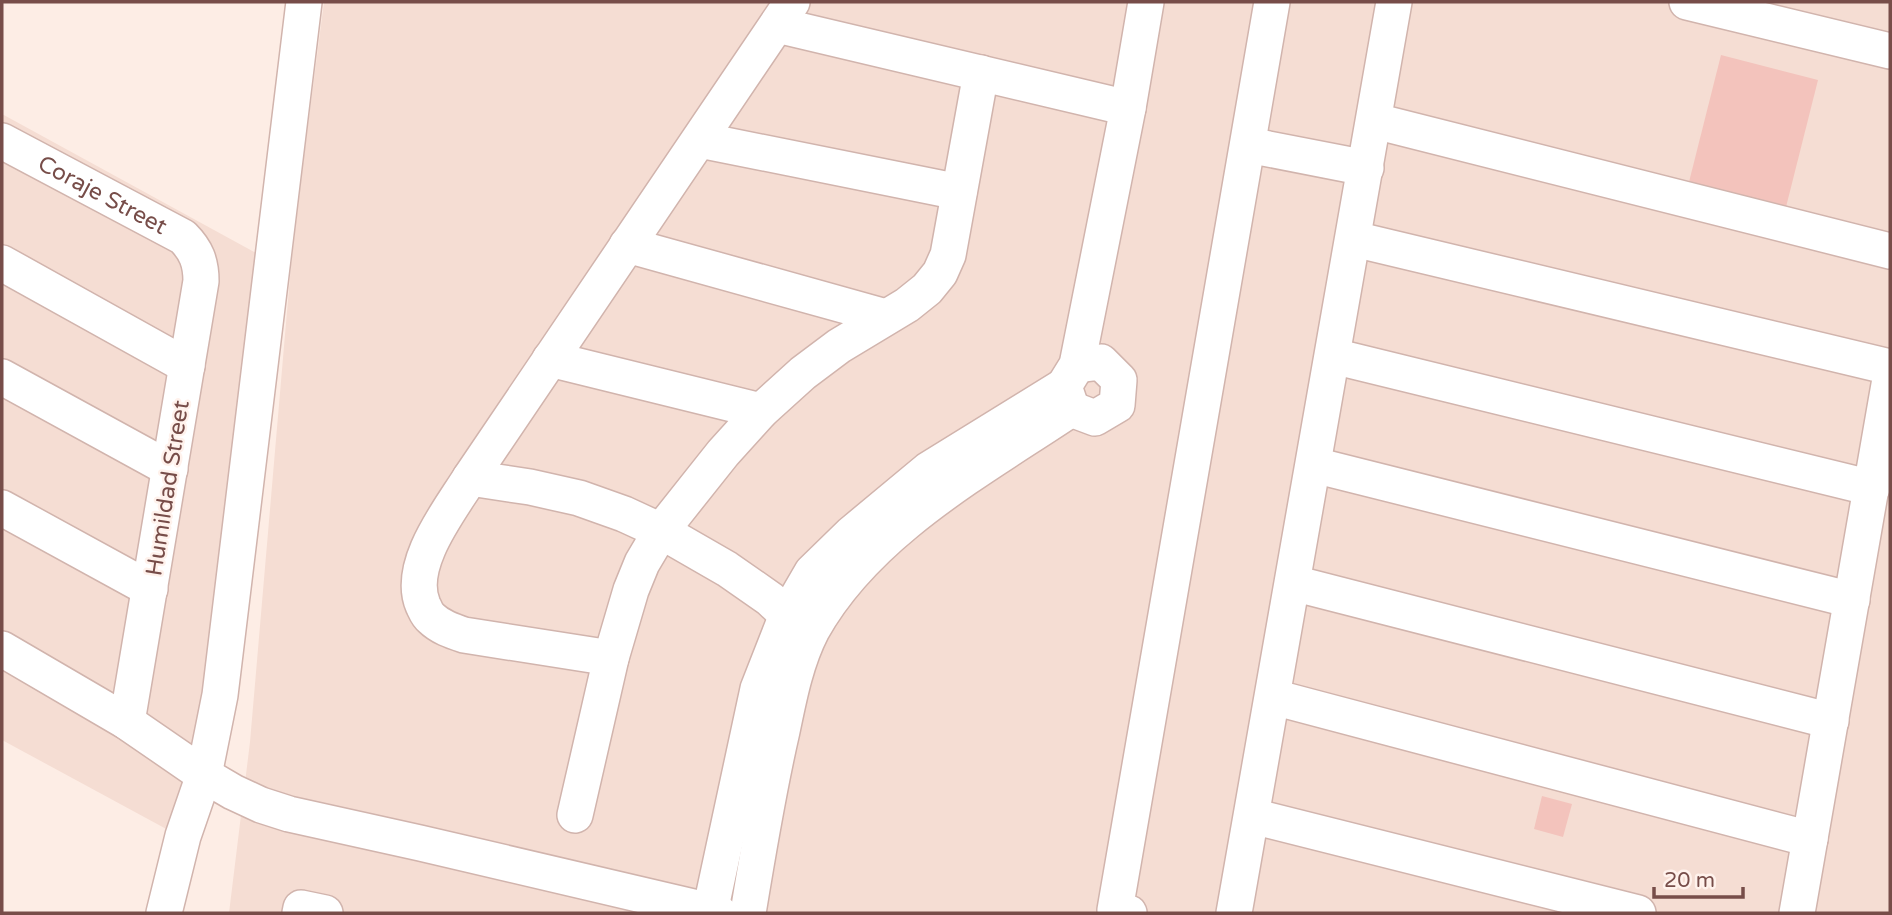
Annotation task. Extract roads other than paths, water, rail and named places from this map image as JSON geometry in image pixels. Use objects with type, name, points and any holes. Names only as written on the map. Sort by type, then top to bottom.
[{"type":"street","points":[[164,913],[183,836],[204,775],[220,695],[304,2]]},
{"type":"street","points":[[2,649],[127,722],[204,775],[261,805],[289,814],[714,913],[758,689],[772,649],[799,624],[830,602],[854,572],[887,539],[1071,387],[1128,108],[1146,2]]},
{"type":"street","points":[[1129,913],[1115,910],[1272,2]]},
{"type":"street","points":[[1234,913],[1394,2]]},
{"type":"street","points":[[1687,2],[1890,51]]},
{"type":"street","points":[[611,658],[464,635],[446,629],[429,617],[421,601],[418,584],[421,565],[435,534],[470,478],[784,14],[981,73],[1128,108]]},
{"type":"street","points":[[575,815],[611,658],[642,563],[661,531],[723,453],[761,411],[803,373],[907,305],[940,274],[948,255],[981,73]]},
{"type":"street","points":[[1375,121],[1890,251]]},
{"type":"street","points":[[699,140],[960,192]]},
{"type":"street","name":"Coraje Street","points":[[2,141],[183,237],[197,254]]},
{"type":"street","points":[[1248,145],[1366,168]]},
{"type":"street","points":[[1354,239],[1890,367]]},
{"type":"street","points":[[628,245],[886,317]]},
{"type":"street","name":"Humildad Street","points":[[127,722],[201,281],[201,266],[197,254]]},
{"type":"street","points":[[2,263],[187,366]]},
{"type":"street","points":[[1333,356],[1872,488]]},
{"type":"street","points":[[550,359],[761,411]]},
{"type":"street","points":[[2,377],[170,469]]},
{"type":"street","points":[[1797,913],[1890,379]]},
{"type":"street","points":[[1314,465],[1852,600]]},
{"type":"street","points":[[470,478],[579,498],[624,514],[661,531],[727,569],[770,599],[799,624]]},
{"type":"street","points":[[2,508],[150,589]]},
{"type":"street","points":[[1293,583],[1831,721]]},
{"type":"street","points":[[748,913],[790,691],[799,624]]},
{"type":"street","points":[[1273,697],[1810,839]]},
{"type":"street","points":[[1252,816],[1637,913]]},
{"type":"street","points":[[300,913],[301,908],[325,913]]}]
